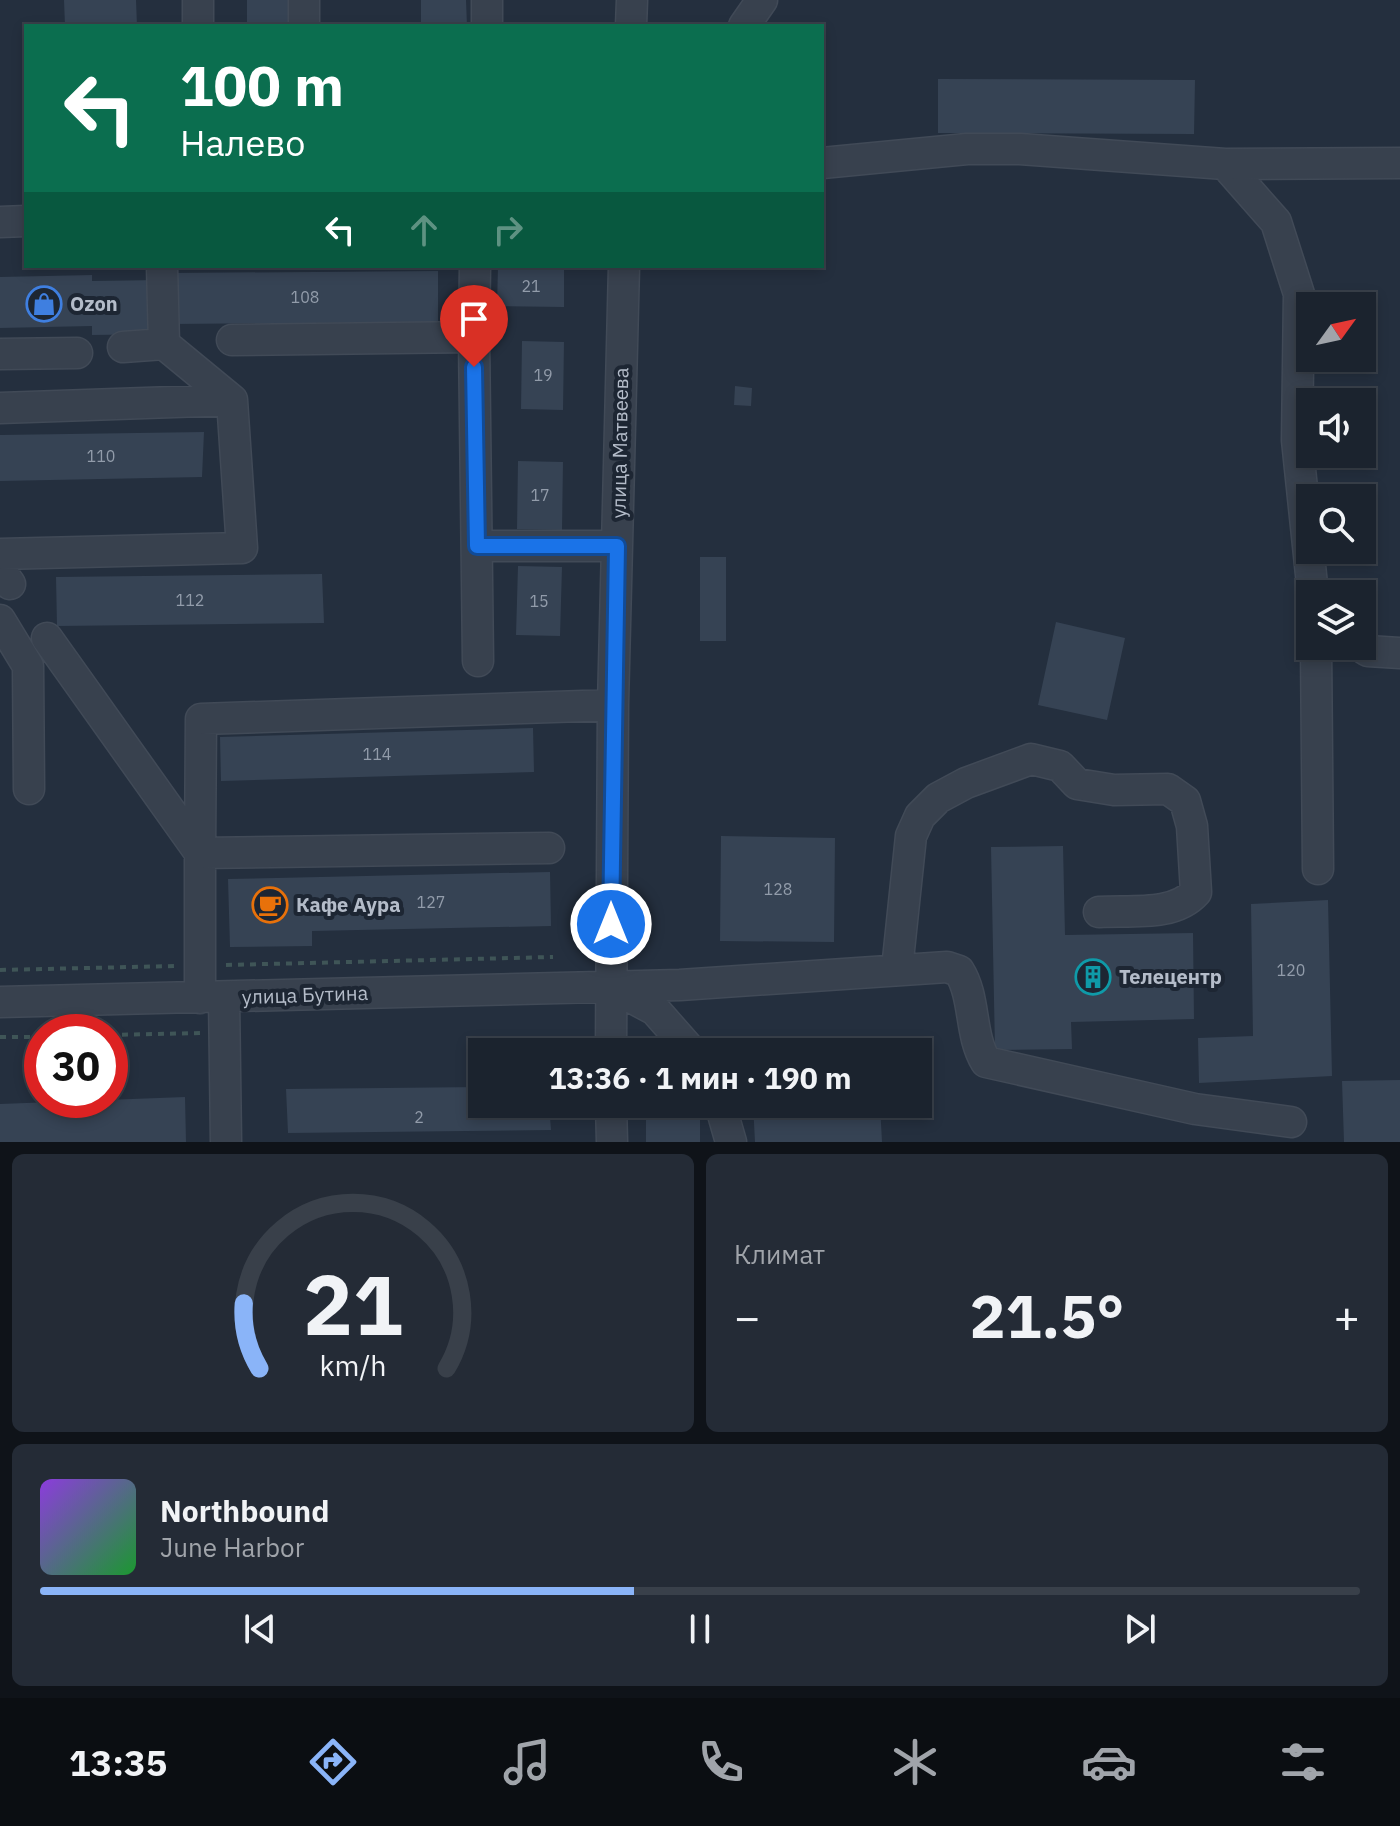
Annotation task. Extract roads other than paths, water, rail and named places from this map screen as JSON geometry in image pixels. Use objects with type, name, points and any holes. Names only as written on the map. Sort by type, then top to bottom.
[{"type":"street","points":[[198,0],[198,24]]},
{"type":"street","points":[[304,0],[304,24]]},
{"type":"street","points":[[487,0],[487,24]]},
{"type":"street","points":[[631,24],[632,0]]},
{"type":"street","points":[[745,24],[762,0]]},
{"type":"street","points":[[824,163],[967,149],[1020,149],[1225,164],[1400,163]]},
{"type":"street","points":[[1225,164],[1276,222],[1299,294],[1297,440],[1312,580]]},
{"type":"street","points":[[0,222],[24,221]]},
{"type":"street","points":[[162,268],[164,344]]},
{"type":"street","points":[[475,268],[478,661]]},
{"type":"street","name":"улица Матвеева","points":[[611,1038],[613,705],[624,268]]},
{"type":"street","points":[[232,340],[474,337]]},
{"type":"street","points":[[0,554],[242,548],[232,400],[164,344],[123,347]]},
{"type":"street","points":[[0,354],[77,353]]},
{"type":"street","points":[[0,408],[232,400]]},
{"type":"street","points":[[477,546],[617,546]]},
{"type":"street","points":[[0,620],[28,666],[29,789]]},
{"type":"street","points":[[47,638],[200,863],[234,871]]},
{"type":"street","points":[[1376,652],[1400,653]]},
{"type":"street","points":[[1316,660],[1318,869]]},
{"type":"street","points":[[226,1142],[212,998],[199,966],[201,719],[613,705]]},
{"type":"street","points":[[897,969],[911,836],[920,816],[938,798],[966,783],[1031,759],[1060,766],[1077,784],[1114,790],[1168,789],[1185,801],[1192,826],[1196,892],[1187,903],[1162,909],[1099,912]]},
{"type":"street","points":[[200,863],[549,848]]},
{"type":"street","name":"улица Бутина","points":[[0,1002],[680,985],[947,967],[959,971],[966,982],[979,1051],[986,1062],[1195,1109],[1291,1122]]},
{"type":"street","points":[[611,987],[655,1010],[680,1038]]},
{"type":"street","points":[[611,1118],[612,1142]]},
{"type":"street","points":[[724,1118],[731,1142]]},
{"type":"place","name":"Ozon","points":[[44,304]]},
{"type":"place","name":"Кафе Аура","points":[[270,905]]},
{"type":"place","name":"Телецентр","points":[[1093,977]]}]
